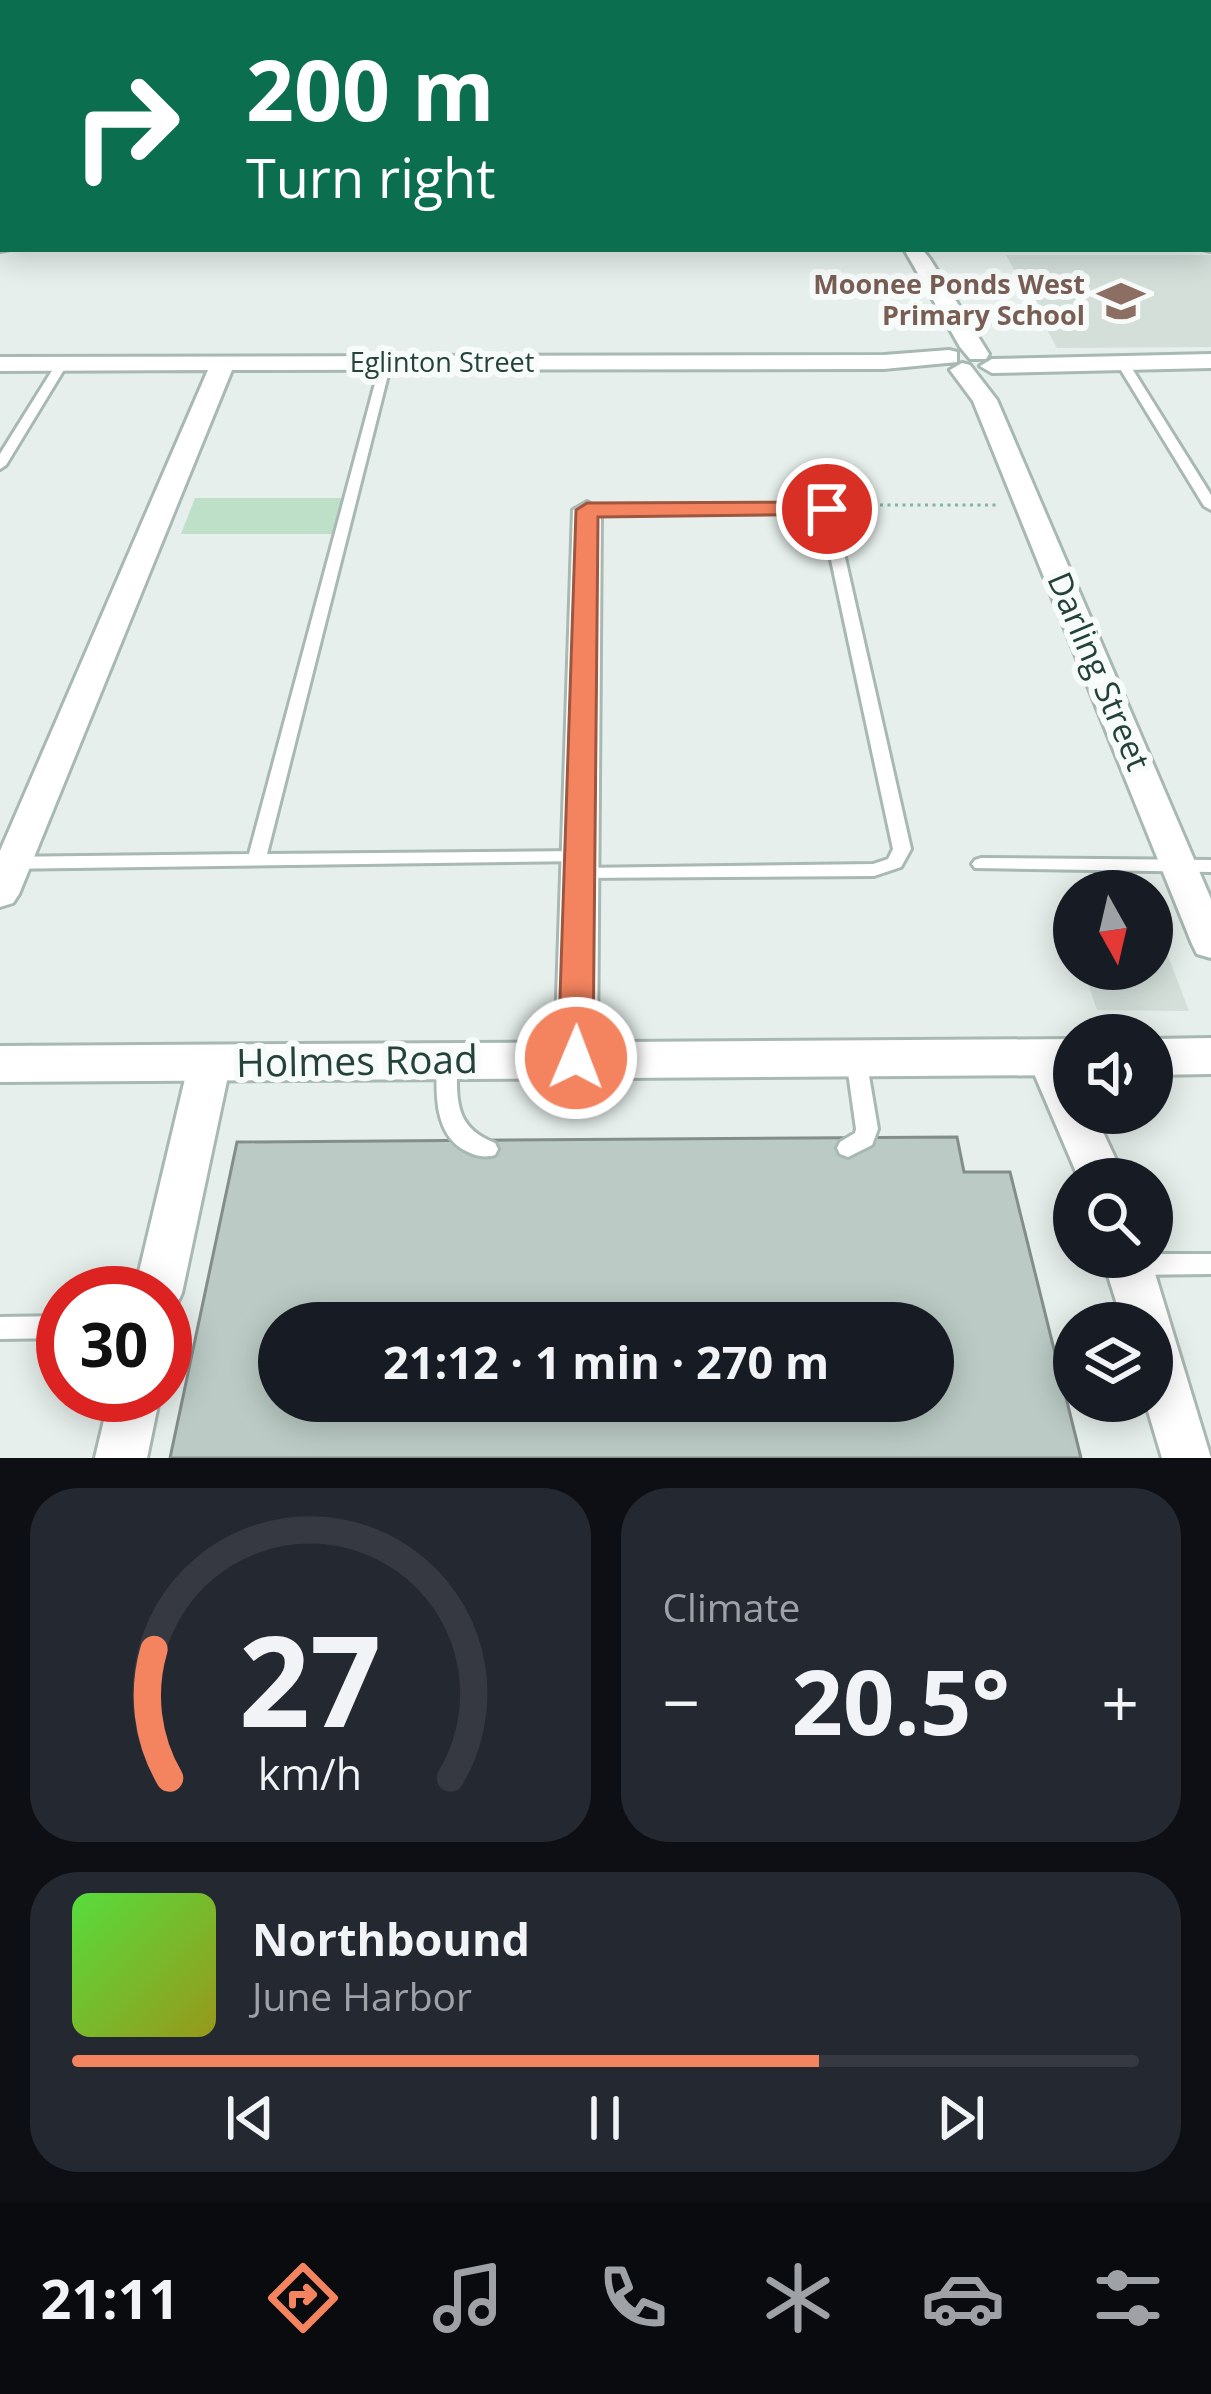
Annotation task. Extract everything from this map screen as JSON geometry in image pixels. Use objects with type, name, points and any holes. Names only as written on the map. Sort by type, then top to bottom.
[{"type":"street","name":"Darling Street","points":[[924,252],[1195,866],[1211,944]]},
{"type":"street","name":"Eglinton Street","points":[[0,364],[1211,362]]},
{"type":"street","points":[[0,894],[7,862],[223,363]]},
{"type":"street","points":[[576,1058],[587,510]]},
{"type":"street","name":"Holmes Road","points":[[0,1064],[1053,1057]]},
{"type":"street","points":[[1173,1057],[1211,1057]]},
{"type":"street","points":[[164,1266],[210,1062]]},
{"type":"street","points":[[1173,1409],[1188,1458]]},
{"type":"street","points":[[121,1458],[129,1422]]},
{"type":"lane","points":[[1123,362],[1211,505]]},
{"type":"lane","points":[[256,861],[385,363]]},
{"type":"lane","points":[[0,465],[62,364]]},
{"type":"lane","points":[[7,862],[874,870],[896,863],[902,849],[827,509],[587,510]]},
{"type":"lane","points":[[981,864],[1195,866]]},
{"type":"lane","points":[[831,1150],[851,1148],[864,1139],[867,1129],[856,1057]]},
{"type":"lane","points":[[447,1060],[447,1114],[453,1129],[478,1147],[520,1151]]},
{"type":"lane","points":[[1173,1263],[1211,1264]]},
{"type":"lane","points":[[0,1328],[36,1327]]},
{"type":"path","points":[[827,509],[999,505]]},
{"type":"shaded area","name":"Moonee Ponds West Primary School","points":[[1006,255],[1211,255],[1211,347],[1057,348]]},
{"type":"shaded area","points":[[1173,969],[1189,1011],[1097,1010],[1090,990],[1173,990]]},
{"type":"green space","points":[[195,498],[342,498],[332,534],[181,534]]},
{"type":"building","points":[[957,1137],[964,1172],[1010,1172],[1053,1345],[1053,1422],[1072,1422],[1081,1458],[170,1458],[178,1422],[192,1422],[192,1354],[237,1142]]},
{"type":"place","name":"Moonee Ponds West Primary School","points":[[1121,301]]},
{"type":"route","points":[[576,1058],[587,510],[827,509]]}]
